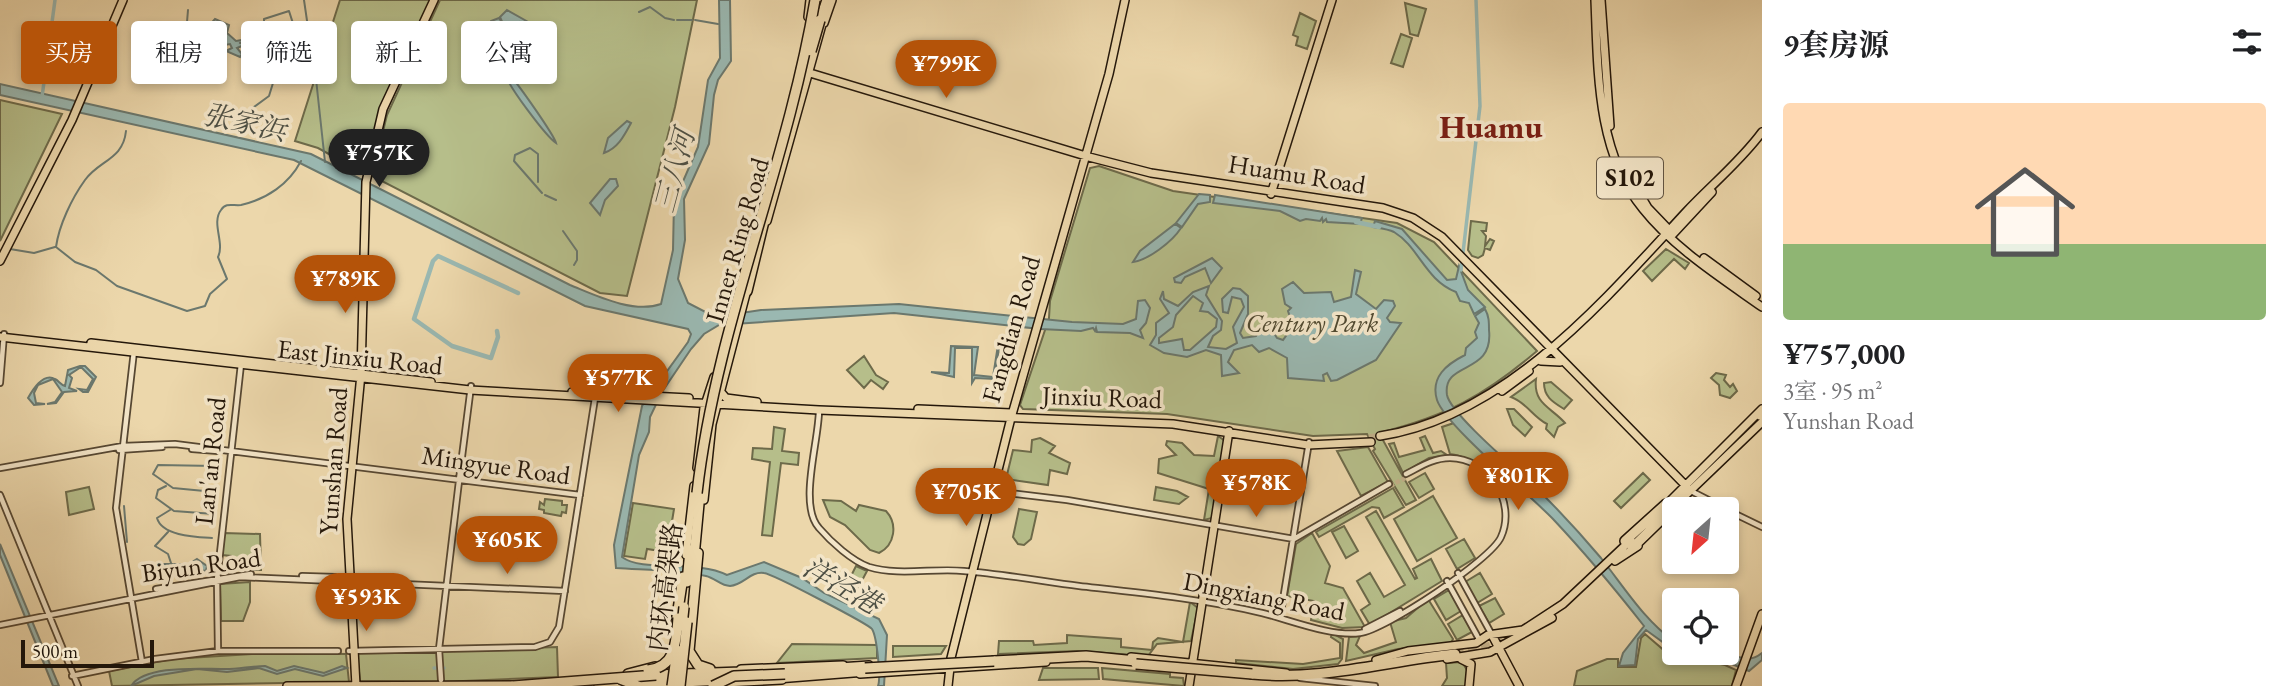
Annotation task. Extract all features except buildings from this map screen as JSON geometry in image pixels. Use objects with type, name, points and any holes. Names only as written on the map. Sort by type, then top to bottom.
[{"type":"highway","name":"Inner Ring Road","points":[[764,217],[818,22],[812,0]]},
{"type":"highway","points":[[818,22],[827,0]]},
{"type":"highway","name":"Inner Ring Road","points":[[699,493],[713,403],[818,22]]},
{"type":"highway","points":[[743,278],[764,217]]},
{"type":"highway","points":[[747,291],[764,217]]},
{"type":"highway","name":"内环高架路","points":[[692,553],[699,493]]},
{"type":"highway","name":"内环高架路","points":[[678,682],[699,493]]},
{"type":"highway","points":[[1662,508],[1629,545],[1662,518]]},
{"type":"highway","points":[[628,674],[657,667],[669,656],[678,618],[685,609]]},
{"type":"highway","points":[[685,609],[691,657],[703,667],[734,672],[791,674],[844,666]]},
{"type":"highway","points":[[678,682],[685,609]]},
{"type":"highway","points":[[589,678],[612,673],[655,670],[666,664],[674,652],[678,618]]},
{"type":"highway","points":[[1252,673],[1276,677],[1456,654]]},
{"type":"highway","points":[[994,663],[1086,656],[1120,661]]},
{"type":"highway","points":[[599,686],[1046,662],[1120,661],[1290,675]]},
{"type":"highway","points":[[713,686],[734,676],[868,671]]},
{"type":"highway","points":[[513,686],[660,674],[678,682],[734,672]]},
{"type":"highway","points":[[612,673],[630,677],[640,686]]},
{"type":"highway","points":[[538,685],[617,679],[640,686]]},
{"type":"main road","points":[[0,261],[98,58],[121,0]]},
{"type":"main road","name":"Yunshan Road","points":[[355,686],[347,580],[347,519],[360,377],[365,165],[378,118],[432,0]]},
{"type":"main road","points":[[739,308],[747,291],[804,71],[806,27],[812,0]]},
{"type":"main road","name":"Fangdian Road","points":[[947,686],[947,670],[1010,415],[1109,74],[1123,0]]},
{"type":"main road","points":[[1270,193],[1331,0]]},
{"type":"main road","name":"S102","points":[[1595,0],[1602,104],[1608,138],[1621,172],[1641,208],[1762,307]]},
{"type":"main road","name":"S102","points":[[1601,0],[1612,137],[1625,170],[1648,208],[1670,234],[1762,301]]},
{"type":"main road","points":[[692,553],[717,402],[739,308],[743,278],[784,131],[804,71]]},
{"type":"main road","name":"Huamu Road","points":[[804,71],[1084,157],[1165,179],[1400,212],[1433,230],[1687,489]]},
{"type":"main road","points":[[1670,234],[1762,132]]},
{"type":"main road","points":[[1381,438],[1460,413],[1503,391],[1540,359],[1554,352],[1560,341],[1670,234],[1762,138]]},
{"type":"main road","points":[[692,553],[703,414],[733,330]]},
{"type":"main road","name":"Fangdian Road","points":[[1010,415],[1012,400],[1034,331]]},
{"type":"main road","name":"East Jinxiu Road","points":[[2,336],[470,388],[659,400],[694,401],[707,398],[717,402]]},
{"type":"main road","points":[[1540,359],[1541,339],[1560,341]]},
{"type":"main road","points":[[1540,359],[1554,352],[1560,341]]},
{"type":"main road","points":[[703,414],[694,401],[707,398]]},
{"type":"main road","points":[[995,412],[1012,400]]},
{"type":"main road","name":"Jinxiu Road","points":[[717,402],[757,402],[820,408],[995,412],[1010,415]]},
{"type":"main road","name":"Jinxiu Road","points":[[717,402],[1173,424],[1308,444],[1370,440]]},
{"type":"main road","points":[[1681,497],[1759,420]]},
{"type":"main road","points":[[1191,686],[1230,432]]},
{"type":"main road","points":[[1676,497],[1687,489]]},
{"type":"main road","points":[[1614,559],[1662,508]]},
{"type":"main road","points":[[1380,662],[1395,664],[1492,647],[1549,620],[1662,518]]},
{"type":"main road","points":[[1470,686],[1472,664],[1492,647],[1556,610],[1597,575]]},
{"type":"main road","points":[[1737,686],[1762,614]]},
{"type":"main road","points":[[1750,647],[1762,621]]},
{"type":"main road","points":[[1380,662],[1393,654],[1468,645],[1492,647]]},
{"type":"main road","points":[[1492,647],[1514,686]]},
{"type":"main road","points":[[1492,647],[1519,686]]},
{"type":"main road","points":[[1456,654],[1472,664]]},
{"type":"main road","points":[[844,666],[1026,659]]},
{"type":"main road","points":[[1120,661],[1152,659],[1194,662],[1290,675]]},
{"type":"main road","points":[[1120,661],[1192,672],[1276,677]]},
{"type":"main road","points":[[868,671],[890,673],[1046,662]]},
{"type":"main road","points":[[287,686],[538,685],[628,674],[660,674]]},
{"type":"main road","points":[[735,685],[791,674]]},
{"type":"main road","points":[[653,686],[678,682],[697,685],[747,682]]},
{"type":"street","points":[[0,366],[2,336]]},
{"type":"street","points":[[0,383],[2,336]]},
{"type":"street","points":[[134,350],[116,508],[142,662]]},
{"type":"street","name":"Lan'an Road","points":[[218,651],[217,578],[241,363]]},
{"type":"street","points":[[441,684],[439,651],[470,388]]},
{"type":"street","points":[[351,650],[439,651],[535,647],[550,642],[559,627],[594,397]]},
{"type":"street","name":"Dingxiang Road","points":[[820,408],[809,505],[817,525],[861,563],[881,569],[971,571],[1204,600],[1281,616],[1345,634],[1371,631],[1491,552],[1503,533],[1504,503],[1491,478],[1472,463],[1448,458],[1430,462],[1406,476]]},
{"type":"street","name":"Mingyue Road","points":[[0,469],[123,447],[175,444],[578,495]]},
{"type":"street","points":[[1281,616],[1308,444]]},
{"type":"street","points":[[1215,526],[1293,540],[1390,485]]},
{"type":"street","points":[[1687,489],[1702,497]]},
{"type":"street","points":[[991,492],[1293,540]]},
{"type":"street","points":[[0,498],[77,686]]},
{"type":"street","points":[[1740,517],[1762,529]]},
{"type":"street","points":[[1458,574],[1492,647]]},
{"type":"street","name":"Biyun Road","points":[[0,624],[217,578],[264,576],[565,591]]},
{"type":"street","points":[[1447,581],[1492,647]]},
{"type":"street","points":[[73,676],[218,651],[338,651]]},
{"type":"street","points":[[1345,685],[1349,674],[1395,664]]},
{"type":"street","points":[[1290,675],[1345,685],[1375,686]]},
{"type":"green space","points":[[340,0],[436,0],[427,21],[351,21],[351,84],[398,84],[385,114],[367,175],[318,148],[295,141],[313,84],[337,84],[337,21],[333,21]]},
{"type":"green space","points":[[440,0],[697,0],[675,107],[627,296],[600,293],[372,176],[387,115],[401,84],[447,84],[447,21],[430,21]]},
{"type":"green space","points":[[1405,3],[1426,9],[1418,36],[1410,34]]},
{"type":"green space","points":[[1300,13],[1316,21],[1307,49],[1296,45],[1298,37],[1293,35]]},
{"type":"green space","points":[[1401,34],[1412,38],[1403,67],[1391,63]]},
{"type":"green space","points":[[0,100],[62,114],[0,241]]},
{"type":"green space","name":"Century Park","points":[[1099,166],[1173,191],[1397,223],[1434,242],[1537,351],[1500,380],[1464,402],[1425,419],[1379,433],[1416,500],[1406,505],[1373,451],[1375,449],[1367,434],[1313,436],[1167,414],[1023,409],[1020,405],[1049,318],[1050,301],[1090,168]]},
{"type":"green space","points":[[1471,221],[1487,223],[1486,231],[1482,231],[1486,236],[1485,246],[1490,239],[1494,241],[1490,250],[1485,248],[1483,255],[1478,258],[1472,256],[1468,250]]},
{"type":"green space","points":[[1666,249],[1689,263],[1685,269],[1674,259],[1652,281],[1643,271]]},
{"type":"green space","points":[[864,356],[876,375],[888,382],[883,389],[871,380],[864,388],[847,370]]},
{"type":"green space","points":[[1716,373],[1726,375],[1724,380],[1730,387],[1733,384],[1737,391],[1730,398],[1720,395],[1719,385],[1711,378]]},
{"type":"green space","points":[[1536,379],[1540,400],[1565,423],[1558,427],[1554,437],[1546,429],[1547,424],[1511,397]]},
{"type":"green space","points":[[1551,382],[1572,400],[1564,409],[1547,396],[1544,383]]},
{"type":"green space","points":[[1507,409],[1514,409],[1532,427],[1525,436],[1513,425]]},
{"type":"green space","points":[[1454,423],[1513,480],[1500,478],[1469,460],[1450,454],[1442,427]]},
{"type":"green space","points":[[774,427],[785,429],[782,451],[799,453],[798,465],[781,463],[772,536],[762,535],[770,462],[752,459],[753,448],[772,449]]},
{"type":"green space","points":[[1218,436],[1225,441],[1212,518],[1204,520],[1209,489],[1158,473],[1159,459],[1176,455],[1166,445],[1167,441],[1182,443],[1194,455],[1214,456]]},
{"type":"green space","points":[[1425,436],[1433,453],[1441,451],[1447,455],[1429,458],[1403,473],[1389,444],[1394,443],[1399,457],[1425,450],[1420,438]]},
{"type":"green space","points":[[1040,438],[1055,446],[1049,453],[1070,463],[1067,474],[1050,470],[1048,485],[1006,479],[1013,450],[1031,452],[1032,440]]},
{"type":"green space","points":[[1368,447],[1388,482],[1361,496],[1337,451]]},
{"type":"green space","points":[[1425,473],[1434,489],[1419,498],[1409,482]]},
{"type":"green space","points":[[1643,473],[1650,480],[1621,508],[1614,501]]},
{"type":"green space","points":[[89,487],[94,509],[69,515],[66,492]]},
{"type":"green space","points":[[1156,487],[1177,491],[1188,497],[1179,504],[1154,500]]},
{"type":"green space","points":[[1393,488],[1404,507],[1384,518],[1379,508],[1372,507],[1319,537],[1316,532]]},
{"type":"green space","points":[[1433,496],[1457,538],[1417,561],[1394,519]]},
{"type":"green space","points":[[545,499],[562,501],[562,505],[567,505],[566,513],[562,512],[561,516],[544,513],[544,510],[539,509],[540,502],[544,505]]},
{"type":"green space","points":[[823,500],[841,501],[856,511],[859,505],[886,511],[893,528],[889,545],[879,553],[870,550],[845,525],[830,517]]},
{"type":"green space","points":[[633,503],[674,509],[667,552],[647,549],[645,559],[624,556]]},
{"type":"green space","points":[[1019,509],[1037,512],[1031,539],[1024,545],[1018,544],[1013,537]]},
{"type":"green space","points":[[1376,511],[1415,579],[1417,578],[1413,569],[1431,559],[1442,581],[1370,625],[1361,610],[1370,604],[1357,581],[1370,573],[1384,597],[1405,585],[1366,517]]},
{"type":"green space","points":[[1344,526],[1358,551],[1346,558],[1332,532]]},
{"type":"green space","points":[[224,533],[260,534],[261,570],[229,570],[231,556],[222,555]]},
{"type":"green space","points":[[1312,533],[1330,566],[1325,583],[1343,588],[1365,627],[1342,628],[1311,620],[1314,601],[1287,596],[1296,544]]},
{"type":"green space","points":[[1464,539],[1475,558],[1457,569],[1446,549]]},
{"type":"green space","points":[[856,566],[867,571],[856,592],[850,595],[845,588]]},
{"type":"green space","points":[[1480,573],[1492,594],[1477,603],[1465,582]]},
{"type":"green space","points":[[250,582],[250,602],[243,621],[221,621],[220,584]]},
{"type":"green space","points":[[1449,590],[1461,611],[1446,620],[1434,599]]},
{"type":"green space","points":[[1495,598],[1504,614],[1489,623],[1479,606]]},
{"type":"green space","points":[[1428,599],[1453,639],[1451,643],[1398,649],[1346,661],[1349,637],[1360,636],[1356,645],[1364,653],[1396,642],[1390,622],[1406,618]]},
{"type":"green space","points":[[1190,602],[1198,608],[1191,641],[1183,642]]},
{"type":"green space","points":[[1463,615],[1472,632],[1457,640],[1448,624]]},
{"type":"green space","points":[[1332,633],[1343,639],[1342,659],[1338,664],[1293,669],[1236,663],[1236,660],[1303,664],[1340,658],[1340,643],[1331,637]]},
{"type":"green space","points":[[1645,634],[1662,649],[1662,665],[1725,665],[1736,670],[1732,686],[1574,686],[1577,671],[1607,659],[1618,659],[1618,667],[1636,667],[1641,638]]},
{"type":"green space","points":[[1067,635],[1121,639],[1121,647],[1152,650],[1153,642],[1158,638],[1182,642],[1157,644],[1148,656],[1078,651],[998,654],[999,641],[1033,641],[1034,645],[1067,643]]},
{"type":"green space","points":[[792,644],[877,645],[877,658],[777,663]]},
{"type":"green space","points":[[893,646],[946,646],[941,654],[893,657]]},
{"type":"green space","points":[[557,647],[558,677],[440,682],[441,651]]},
{"type":"green space","points":[[439,651],[439,682],[360,681],[357,653]]},
{"type":"green space","points":[[268,653],[346,654],[349,682],[112,686],[109,671],[172,659]]},
{"type":"green space","points":[[1462,662],[1467,670],[1466,686],[1442,686],[1447,678],[1446,663]]},
{"type":"green space","points":[[1043,668],[1098,668],[1099,679],[1039,680]]},
{"type":"green space","points":[[1102,668],[1170,674],[1170,677],[1183,678],[1184,686],[1103,679]]},
{"type":"water","points":[[719,0],[730,0],[731,61],[718,80],[709,144],[684,199],[685,240],[678,279],[688,303],[715,317],[761,310],[899,304],[1072,322],[1123,324],[1136,319],[1138,301],[1145,300],[1150,308],[1146,323],[1140,330],[1143,338],[1130,333],[1097,332],[1096,328],[1095,331],[1093,328],[1081,331],[1040,329],[894,313],[719,325],[704,334],[691,349],[662,392],[650,417],[649,432],[639,455],[622,557],[631,562],[700,568],[727,575],[764,562],[802,578],[824,593],[879,619],[887,635],[884,686],[878,686],[878,658],[872,629],[771,575],[755,574],[730,586],[695,574],[616,568],[614,545],[642,406],[688,342],[691,334],[688,329],[585,306],[294,160],[0,95],[0,84],[311,154],[570,285],[614,302],[638,307],[650,306],[661,304],[673,250],[674,202],[698,147],[708,80],[720,58]]},
{"type":"water","points":[[507,10],[526,21],[502,21],[500,17]]},
{"type":"water","points":[[227,33],[236,41],[241,40],[241,46],[237,48],[241,53],[240,57],[227,51],[232,48],[230,44],[227,45]]},
{"type":"water","points":[[510,84],[517,84],[556,143],[544,131]]},
{"type":"water","points":[[627,121],[631,123],[620,141],[604,153],[608,138]]},
{"type":"water","points":[[610,179],[616,179],[618,186],[605,200],[600,215],[590,203]]},
{"type":"water","points":[[1199,194],[1210,195],[1210,202],[1198,204],[1182,227],[1176,223]]},
{"type":"water","points":[[1215,195],[1362,218],[1360,224],[1327,222],[1326,219],[1323,222],[1322,218],[1320,221],[1300,221],[1280,211],[1213,203]]},
{"type":"water","points":[[1375,221],[1402,229],[1447,280],[1456,279],[1459,266],[1468,290],[1485,307],[1474,314],[1469,303],[1460,301],[1456,292],[1445,287],[1429,272],[1403,238],[1392,231],[1373,227]]},
{"type":"water","points":[[1175,224],[1181,228],[1166,244],[1146,258],[1133,262],[1140,251]]},
{"type":"water","points":[[1212,258],[1222,268],[1211,283],[1205,268],[1185,277],[1181,283],[1175,282],[1174,278]]},
{"type":"water","points":[[1355,270],[1361,272],[1356,294],[1376,309],[1384,300],[1393,301],[1395,306],[1387,318],[1390,322],[1401,323],[1376,360],[1337,380],[1331,381],[1327,373],[1323,375],[1324,381],[1288,378],[1287,358],[1269,348],[1259,352],[1252,345],[1234,350],[1228,362],[1239,373],[1222,376],[1221,355],[1206,350],[1187,357],[1164,353],[1150,345],[1156,335],[1156,323],[1169,313],[1160,299],[1163,291],[1164,299],[1178,306],[1193,292],[1209,286],[1206,295],[1222,321],[1221,330],[1213,336],[1208,347],[1226,349],[1237,343],[1233,327],[1244,307],[1241,299],[1232,297],[1228,313],[1223,312],[1222,299],[1233,288],[1240,289],[1248,296],[1248,314],[1240,333],[1243,338],[1256,336],[1262,324],[1270,327],[1277,338],[1283,340],[1293,326],[1288,311],[1291,308],[1285,304],[1282,289],[1293,282],[1304,293],[1331,292],[1334,302],[1351,297]],"holes":[[[1193,296],[1203,303],[1200,311],[1208,312],[1217,319],[1216,327],[1190,350],[1184,350],[1182,339],[1159,343],[1159,338],[1173,327],[1176,315]]]},
{"type":"water","points":[[1485,309],[1489,322],[1488,345],[1477,362],[1452,377],[1447,395],[1471,427],[1576,529],[1626,592],[1662,631],[1662,642],[1646,630],[1638,639],[1635,665],[1619,666],[1623,653],[1644,626],[1565,532],[1455,426],[1437,400],[1435,392],[1438,378],[1446,367],[1465,355],[1466,348],[1477,338],[1475,332],[1479,323],[1475,316]]},
{"type":"water","points":[[998,345],[1001,345],[1010,355],[1008,361],[1006,351],[999,347],[995,379],[975,378],[972,383],[972,348],[955,348],[954,377],[931,372],[949,373],[951,346],[978,347],[974,375],[993,377]]},
{"type":"water","points":[[85,366],[96,377],[88,392],[79,389],[87,390],[93,379],[81,367],[69,375],[72,378],[69,388],[77,391],[64,392],[56,403],[47,404],[55,402],[62,392],[53,379],[38,385],[34,393],[36,403],[45,404],[34,405],[28,398],[38,383],[46,378],[55,379],[65,386],[68,370]]},
{"type":"water","points":[[0,544],[59,686],[53,686],[0,555]]},
{"type":"water","points":[[197,559],[207,566],[206,571],[186,567],[157,576],[147,575],[144,569],[147,564],[189,564]]},
{"type":"water","points":[[1762,653],[1762,660],[1749,671],[1734,665],[1739,665],[1739,657],[1748,659]]},
{"type":"water","points":[[265,666],[277,671],[294,666],[324,673],[342,666],[347,668],[323,676],[295,669],[277,674],[259,668],[227,672],[197,669]]},
{"type":"water","points":[[197,669],[154,676],[131,686],[138,679],[160,671]]},
{"type":"waterway","points":[[42,97],[55,0]]},
{"type":"waterway","points":[[304,0],[307,21]]},
{"type":"waterway","points":[[1461,270],[1480,106],[1476,0]]},
{"type":"waterway","points":[[639,12],[650,7],[665,18],[674,20]]},
{"type":"waterway","points":[[187,21],[188,10]]},
{"type":"waterway","points":[[264,21],[289,11],[293,21]]},
{"type":"waterway","points":[[677,20],[692,20]]},
{"type":"waterway","points":[[695,20],[718,24]]},
{"type":"waterway","name":"张家浜","points":[[232,123],[269,96],[273,84]]},
{"type":"waterway","points":[[317,84],[325,162]]},
{"type":"waterway","points":[[126,131],[120,148],[91,173],[75,195],[63,221],[56,247],[75,262],[96,270],[117,286],[187,311],[205,306],[210,294],[227,279],[218,257],[220,246],[217,221],[221,210],[227,205],[241,205],[268,195],[290,177],[301,161]]},
{"type":"waterway","points":[[538,182],[538,154],[530,148],[515,155],[514,161],[542,193]]},
{"type":"waterway","points":[[545,195],[556,200]]},
{"type":"waterway","points":[[1356,222],[1379,227]]},
{"type":"waterway","points":[[563,231],[577,251],[574,265]]},
{"type":"waterway","points":[[10,249],[34,253],[55,247]]},
{"type":"waterway","points":[[497,331],[498,337],[491,358],[452,346],[414,319],[433,261],[438,256],[518,293]]},
{"type":"waterway","points":[[215,466],[158,465],[153,474],[173,488],[215,492]]},
{"type":"waterway","points":[[166,486],[158,490],[156,498],[174,511],[214,514]]},
{"type":"waterway","points":[[124,506],[127,542]]},
{"type":"waterway","points":[[170,510],[157,518],[165,529],[212,538]]},
{"type":"waterway","points":[[168,532],[155,546],[168,554],[171,563]]},
{"type":"waterway","points":[[434,668],[444,668]]},
{"type":"tunnel","points":[[1369,438],[1380,436]]},
{"type":"tunnel","points":[[1390,486],[1407,477]]},
{"type":"tunnel","points":[[1494,641],[1524,631]]},
{"type":"tunnel","points":[[1455,654],[1501,644]]},
{"type":"district","name":"Huamu","points":[[1491,126]]},
{"type":"water label","name":"三八河","points":[[674,171]]},
{"type":"water label","name":"洋泾港","points":[[842,585]]}]
